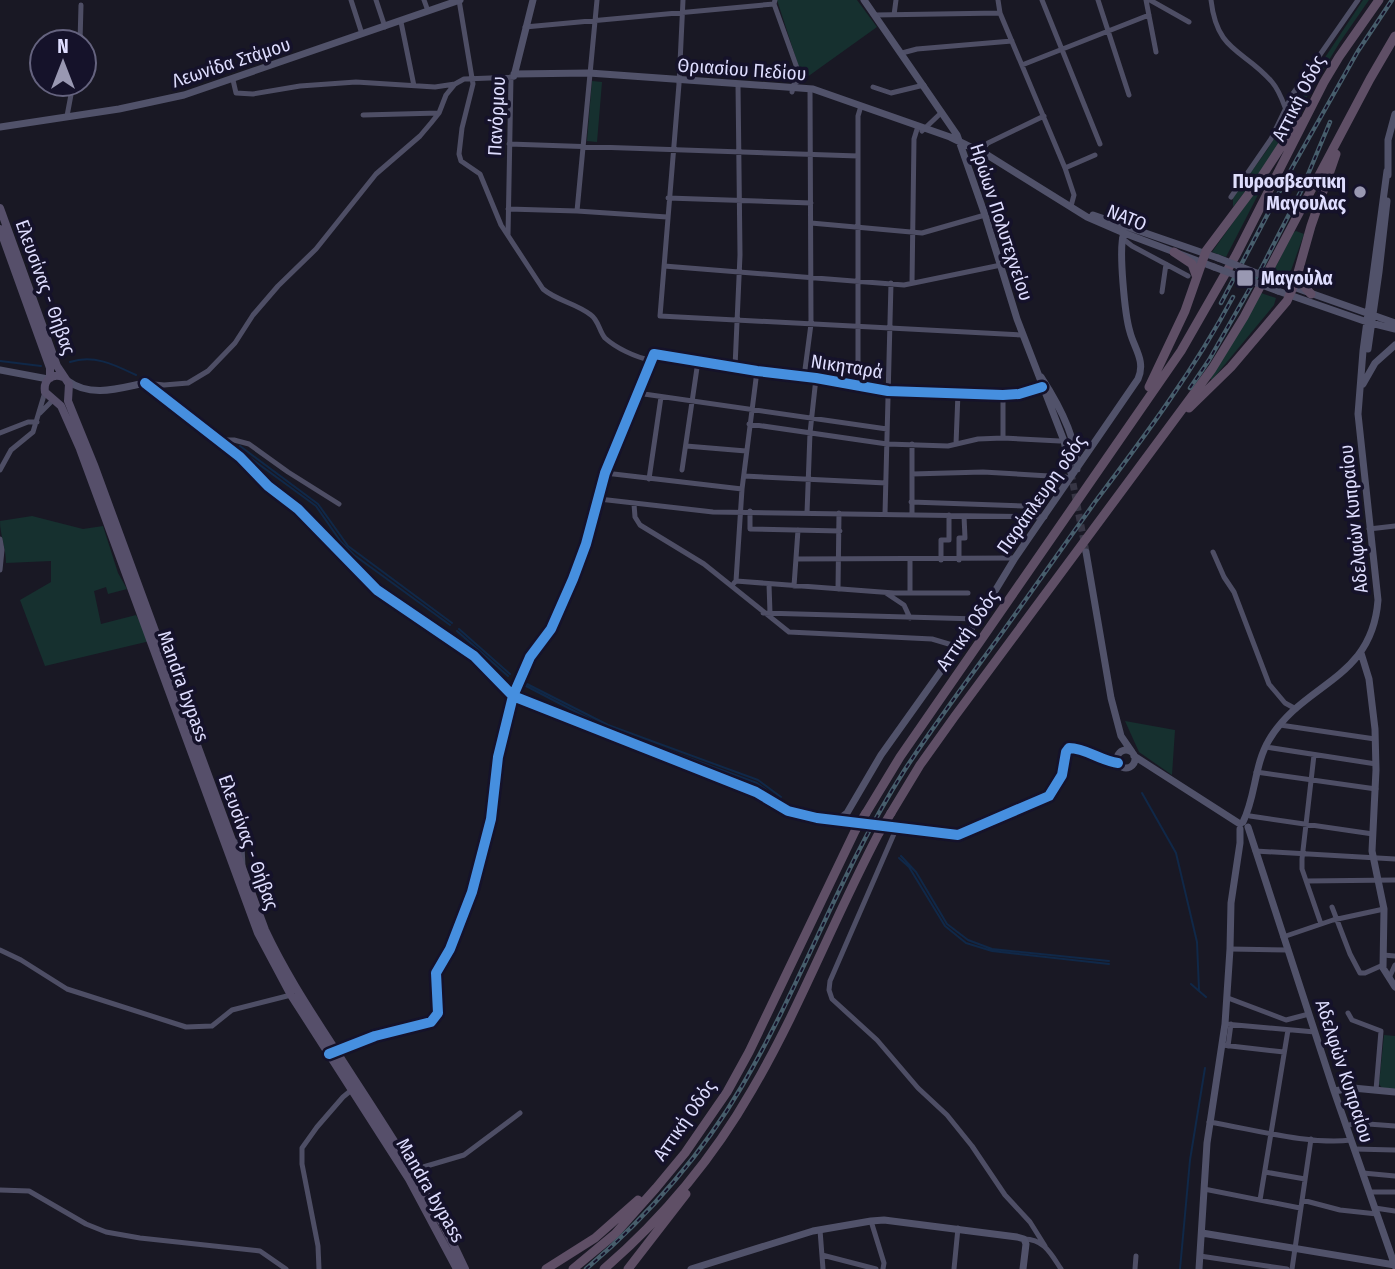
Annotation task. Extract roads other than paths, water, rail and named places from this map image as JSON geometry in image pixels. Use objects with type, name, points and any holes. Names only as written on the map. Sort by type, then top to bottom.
[{"type":"highway","name":"Αττική Οδός","points":[[573,1269],[615,1234],[664,1179],[727,1092],[866,813],[908,746],[1181,351],[1210,303],[1339,57],[1380,0]]},
{"type":"highway","name":"Αττική Οδός","points":[[604,1269],[663,1212],[698,1171],[735,1119],[762,1072],[879,833],[920,765],[1212,369],[1244,317],[1395,36]]},
{"type":"highway","points":[[1181,412],[1191,407],[1231,367],[1286,303],[1324,185],[1358,101]]},
{"type":"highway","points":[[1127,428],[1177,329],[1192,277],[1300,119],[1310,110]]},
{"type":"highway","points":[[1174,252],[1192,264],[1192,277]]},
{"type":"highway","points":[[1299,269],[1300,280],[1311,294]]},
{"type":"highway","points":[[628,1269],[686,1193],[698,1171]]},
{"type":"highway","points":[[546,1269],[595,1238],[653,1185],[664,1179]]},
{"type":"main road","name":"Λεωνίδα Στάμου","points":[[2,126],[154,102],[233,80],[459,0]]},
{"type":"main road","name":"Πανόρμου","points":[[513,76],[533,0]]},
{"type":"main road","name":"Ηρώων Πολυτεχνείου","points":[[864,0],[924,85],[959,141],[1023,335],[1064,441],[1071,473]]},
{"type":"main road","name":"Θριασίου Πεδίου","points":[[513,76],[589,75],[810,91],[950,141],[959,141],[1083,213]]},
{"type":"main road","points":[[1370,319],[1389,130],[1395,114]]},
{"type":"main road","points":[[1370,319],[1388,194],[1387,170]]},
{"type":"main road","name":"Ελευσίνας - Θήβας","points":[[0,208],[65,379],[68,401],[260,918],[278,957],[332,1052]]},
{"type":"main road","name":"ΝΑΤΟ","points":[[1083,213],[1203,258],[1214,267],[1292,291],[1395,329]]},
{"type":"main road","name":"ΝΑΤΟ","points":[[1083,213],[1123,236],[1174,252],[1217,258],[1280,287]]},
{"type":"main road","name":"Ελευσίνας - Θήβας","points":[[0,229],[50,368],[45,390]]},
{"type":"main road","name":"Παράπλευρη οδός","points":[[836,820],[847,813],[881,755],[978,619],[1015,558],[1065,488],[1071,473],[1084,460],[1141,373],[1139,356],[1129,329],[1123,274],[1123,236]]},
{"type":"main road","name":"ΝΑΤΟ","points":[[1292,291],[1311,294],[1355,310],[1370,319],[1395,323]]},
{"type":"main road","points":[[1355,310],[1365,308],[1370,302]]},
{"type":"main road","name":"Αδελφών Κυπραίου","points":[[1370,319],[1358,424],[1378,600],[1371,634],[1362,653],[1280,725],[1266,747],[1256,772],[1245,824],[1395,1266]]},
{"type":"main road","points":[[1360,391],[1375,363],[1395,345]]},
{"type":"main road","points":[[0,370],[49,378]]},
{"type":"main road","points":[[1036,370],[1057,404],[1075,455],[1084,460]]},
{"type":"main road","points":[[15,373],[45,390],[55,400],[90,389]]},
{"type":"main road","name":"Ελευσίνας - Θήβας","points":[[49,378],[56,375],[65,379]]},
{"type":"main road","points":[[65,379],[75,386],[90,389],[118,390],[145,383],[240,457],[268,486],[298,509],[377,590],[474,656],[513,696],[756,792],[788,811],[950,835],[966,832],[1049,796],[1060,778],[1069,748],[1076,748],[1127,768],[1133,758]]},
{"type":"main road","points":[[1042,387],[1042,399],[1071,473]]},
{"type":"main road","name":"Mandra bypass","points":[[55,400],[63,409],[87,467],[247,906],[271,960],[291,995],[355,1088],[422,1201],[457,1269]]},
{"type":"main road","points":[[1065,488],[1075,455]]},
{"type":"main road","points":[[1086,552],[1111,698],[1121,736],[1133,758]]},
{"type":"main road","points":[[1362,653],[1368,679],[1377,764],[1373,857],[1384,909],[1383,965],[1395,987]]},
{"type":"main road","points":[[1118,763],[1121,736]]},
{"type":"main road","points":[[1094,755],[1109,756],[1125,750],[1141,763],[1154,768],[1245,824],[1230,903],[1228,1024],[1209,1122],[1199,1269]]},
{"type":"main road","points":[[1240,843],[1254,848]]},
{"type":"main road","points":[[355,1088],[413,1170],[465,1269]]},
{"type":"main road","points":[[1334,1091],[1353,1088],[1395,1092]]},
{"type":"main road","points":[[695,1268],[820,1230],[884,1220],[1024,1239],[1026,1244],[1023,1269]]},
{"type":"main road","points":[[1202,1233],[1395,1266]]},
{"type":"street","points":[[351,0],[362,34]]},
{"type":"street","points":[[376,0],[385,27]]},
{"type":"street","points":[[424,0],[428,11]]},
{"type":"street","points":[[332,1052],[375,1036],[431,1022],[438,1013],[436,973],[450,949],[472,892],[492,811],[498,757],[513,696],[530,657],[546,638],[573,579],[605,473],[650,360],[639,358],[604,337],[597,320],[589,313],[552,297],[543,289],[494,212],[480,174],[466,166],[459,154],[461,128],[471,97],[473,78],[459,0]]},
{"type":"street","points":[[577,211],[597,0]]},
{"type":"street","points":[[683,0],[660,316],[1023,335]]},
{"type":"street","points":[[894,15],[896,0]]},
{"type":"street","points":[[998,0],[1000,13],[1065,168],[1074,195],[1071,206]]},
{"type":"street","points":[[1042,0],[1100,144]]},
{"type":"street","points":[[1098,0],[1129,95]]},
{"type":"street","points":[[1148,0],[1156,52]]},
{"type":"street","points":[[1148,0],[1188,22]]},
{"type":"street","points":[[1211,0],[1215,23],[1223,38],[1273,83],[1285,107]]},
{"type":"street","points":[[1231,197],[1271,139],[1285,107],[1358,0]]},
{"type":"street","points":[[525,27],[682,12],[743,3],[775,2],[801,79],[792,90]]},
{"type":"street","points":[[80,28],[81,5]]},
{"type":"street","points":[[875,15],[1000,13]]},
{"type":"street","points":[[1022,65],[1149,15]]},
{"type":"street","points":[[401,22],[414,86]]},
{"type":"street","points":[[902,53],[917,49],[1012,41]]},
{"type":"street","points":[[233,80],[236,93],[247,94],[300,86],[356,82],[435,87],[464,79],[513,76]]},
{"type":"street","name":"Πανόρμου","points":[[508,236],[513,76]]},
{"type":"street","points":[[145,383],[188,383],[208,371],[235,343],[253,315],[278,285],[316,249],[376,174],[420,136],[439,113],[446,95],[455,83]]},
{"type":"street","points":[[873,88],[891,93],[924,85]]},
{"type":"street","points":[[735,367],[740,272],[738,86]]},
{"type":"street","points":[[804,377],[811,324],[810,91]]},
{"type":"street","points":[[67,116],[70,98]]},
{"type":"street","points":[[858,387],[860,108]]},
{"type":"street","points":[[912,283],[915,233],[914,139],[921,129],[942,112]]},
{"type":"street","points":[[363,115],[439,113]]},
{"type":"street","points":[[980,151],[988,143],[1044,116]]},
{"type":"street","points":[[509,144],[858,156]]},
{"type":"street","points":[[1065,168],[1095,155]]},
{"type":"street","points":[[668,198],[810,203]]},
{"type":"street","points":[[508,209],[667,217]]},
{"type":"street","points":[[811,223],[922,233],[985,215]]},
{"type":"street","points":[[1123,236],[1132,246],[1192,277]]},
{"type":"street","points":[[1162,292],[1166,264]]},
{"type":"street","points":[[664,266],[912,283],[1000,265]]},
{"type":"street","points":[[885,514],[891,283]]},
{"type":"street","name":"Νικηταρά","points":[[650,360],[654,354],[659,354],[888,391],[1003,395],[1019,394],[1042,387]]},
{"type":"street","points":[[682,470],[698,360]]},
{"type":"street","points":[[733,583],[757,371]]},
{"type":"street","points":[[807,513],[811,418],[816,378]]},
{"type":"street","points":[[38,419],[45,390]]},
{"type":"street","points":[[637,393],[887,429]]},
{"type":"street","points":[[956,444],[958,393]]},
{"type":"street","points":[[1003,395],[1003,438]]},
{"type":"street","points":[[649,479],[661,397]]},
{"type":"street","points":[[0,470],[11,450],[30,436],[46,405],[55,400]]},
{"type":"street","points":[[0,433],[38,419]]},
{"type":"street","points":[[749,424],[887,444],[956,444],[978,439],[1003,438],[1059,441]]},
{"type":"street","points":[[219,440],[249,444],[339,504]]},
{"type":"street","points":[[912,444],[912,514]]},
{"type":"street","points":[[686,446],[746,451]]},
{"type":"street","points":[[605,473],[742,489]]},
{"type":"street","points":[[912,474],[1071,473]]},
{"type":"street","points":[[744,477],[886,482]]},
{"type":"street","points":[[598,499],[713,512],[1045,517]]},
{"type":"street","points":[[912,502],[1023,506]]},
{"type":"street","points":[[634,504],[635,517],[640,525],[733,583],[785,631],[796,634],[932,639],[958,647]]},
{"type":"street","points":[[750,511],[750,529],[840,531]]},
{"type":"street","points":[[838,589],[839,513]]},
{"type":"street","points":[[941,560],[940,540],[949,540],[949,515]]},
{"type":"street","points":[[959,560],[958,538],[965,538],[964,516]]},
{"type":"street","points":[[1369,529],[1395,526]]},
{"type":"street","points":[[794,586],[798,530]]},
{"type":"street","points":[[0,539],[0,570]]},
{"type":"street","points":[[1213,552],[1234,592],[1269,684],[1285,703],[1296,709]]},
{"type":"street","points":[[796,559],[1015,558]]},
{"type":"street","points":[[910,560],[910,592]]},
{"type":"street","points":[[733,583],[883,592],[968,593]]},
{"type":"street","points":[[766,613],[769,584]]},
{"type":"street","points":[[883,592],[904,605],[910,618]]},
{"type":"street","points":[[766,613],[978,619]]},
{"type":"street","points":[[785,631],[786,614]]},
{"type":"street","points":[[1280,725],[1375,739]]},
{"type":"street","points":[[1266,747],[1377,764]]},
{"type":"street","points":[[1314,755],[1302,853],[1303,869],[1321,924]]},
{"type":"street","points":[[1256,772],[1376,789]]},
{"type":"street","points":[[1245,824],[1306,825],[1373,834]]},
{"type":"street","points":[[897,827],[830,981],[829,990],[836,1003],[877,1040],[918,1088],[947,1115],[1005,1195],[1030,1222],[1061,1269]]},
{"type":"street","points":[[1254,848],[1395,859]]},
{"type":"street","points":[[1307,881],[1395,880]]},
{"type":"street","points":[[1332,907],[1360,972],[1365,973],[1383,965]]},
{"type":"street","points":[[1283,937],[1321,924],[1384,909]]},
{"type":"street","points":[[1230,949],[1287,950]]},
{"type":"street","points":[[0,950],[67,989],[186,1027],[212,1026],[232,1010],[291,995]]},
{"type":"street","points":[[1383,955],[1395,956]]},
{"type":"street","points":[[1389,978],[1395,965]]},
{"type":"street","points":[[1228,998],[1286,1020],[1309,1014]]},
{"type":"street","points":[[1348,1013],[1352,1020],[1381,1031],[1376,1090]]},
{"type":"street","points":[[1228,1024],[1315,1032]]},
{"type":"street","points":[[1260,1200],[1287,1030]]},
{"type":"street","points":[[1225,1046],[1284,1052]]},
{"type":"street","points":[[319,1269],[318,1246],[302,1164],[302,1148],[317,1127],[355,1088]]},
{"type":"street","points":[[413,1170],[464,1155],[520,1112]]},
{"type":"street","points":[[1209,1122],[1311,1139],[1335,1142],[1351,1140]]},
{"type":"street","points":[[1346,1126],[1355,1123],[1395,1126]]},
{"type":"street","points":[[1200,1256],[1289,1269],[1311,1139]]},
{"type":"street","points":[[1354,1149],[1395,1150]]},
{"type":"street","points":[[1265,1172],[1305,1179]]},
{"type":"street","points":[[1363,1173],[1395,1176]]},
{"type":"street","points":[[1204,1189],[1300,1208]]},
{"type":"street","points":[[0,1190],[29,1191],[86,1224],[106,1232],[260,1251],[286,1269]]},
{"type":"street","points":[[1369,1192],[1395,1192]]},
{"type":"street","points":[[1302,1200],[1340,1210],[1395,1210]]},
{"type":"street","points":[[871,1221],[884,1263],[883,1269]]},
{"type":"street","points":[[954,1269],[958,1228]]},
{"type":"street","points":[[820,1230],[823,1269]]},
{"type":"street","points":[[1024,1239],[1037,1241],[1045,1246]]},
{"type":"street","points":[[822,1255],[876,1269]]},
{"type":"street","points":[[1135,1269],[1136,1256]]},
{"type":"waterway","points":[[70,362],[96,360],[136,375]]},
{"type":"waterway","points":[[0,361],[41,366]]},
{"type":"waterway","points":[[240,446],[318,504],[348,546],[452,623]]},
{"type":"waterway","points":[[238,449],[316,506],[341,542],[354,555],[450,625]]},
{"type":"waterway","points":[[459,629],[510,674]]},
{"type":"waterway","points":[[457,631],[508,676]]},
{"type":"waterway","points":[[527,684],[608,725],[758,780],[781,797]]},
{"type":"waterway","points":[[526,686],[607,728],[757,783],[779,800]]},
{"type":"waterway","points":[[1142,793],[1176,853],[1197,942],[1199,990]]},
{"type":"waterway","points":[[901,856],[916,872],[947,924],[968,940],[992,949],[1109,961]]},
{"type":"waterway","points":[[899,858],[909,867],[945,926],[966,943],[992,951],[1109,964]]},
{"type":"waterway","points":[[1191,984],[1206,997]]},
{"type":"waterway","points":[[1180,1269],[1190,1160],[1205,1068]]},
{"type":"tunnel","points":[[1071,473],[1086,552]]},
{"type":"railway","points":[[1221,303],[1293,166],[1358,51],[1392,0]]},
{"type":"railway","points":[[1190,388],[1261,269],[1301,191],[1330,122]]},
{"type":"railway","points":[[586,1269],[631,1228],[672,1184],[726,1112],[764,1047],[860,848],[904,771],[1168,402],[1233,297]]},
{"type":"place","name":"Πυροσβεστικη Μαγουλας","points":[[1360,192]]},
{"type":"place","name":"Μαγούλα","points":[[1245,278]]}]
